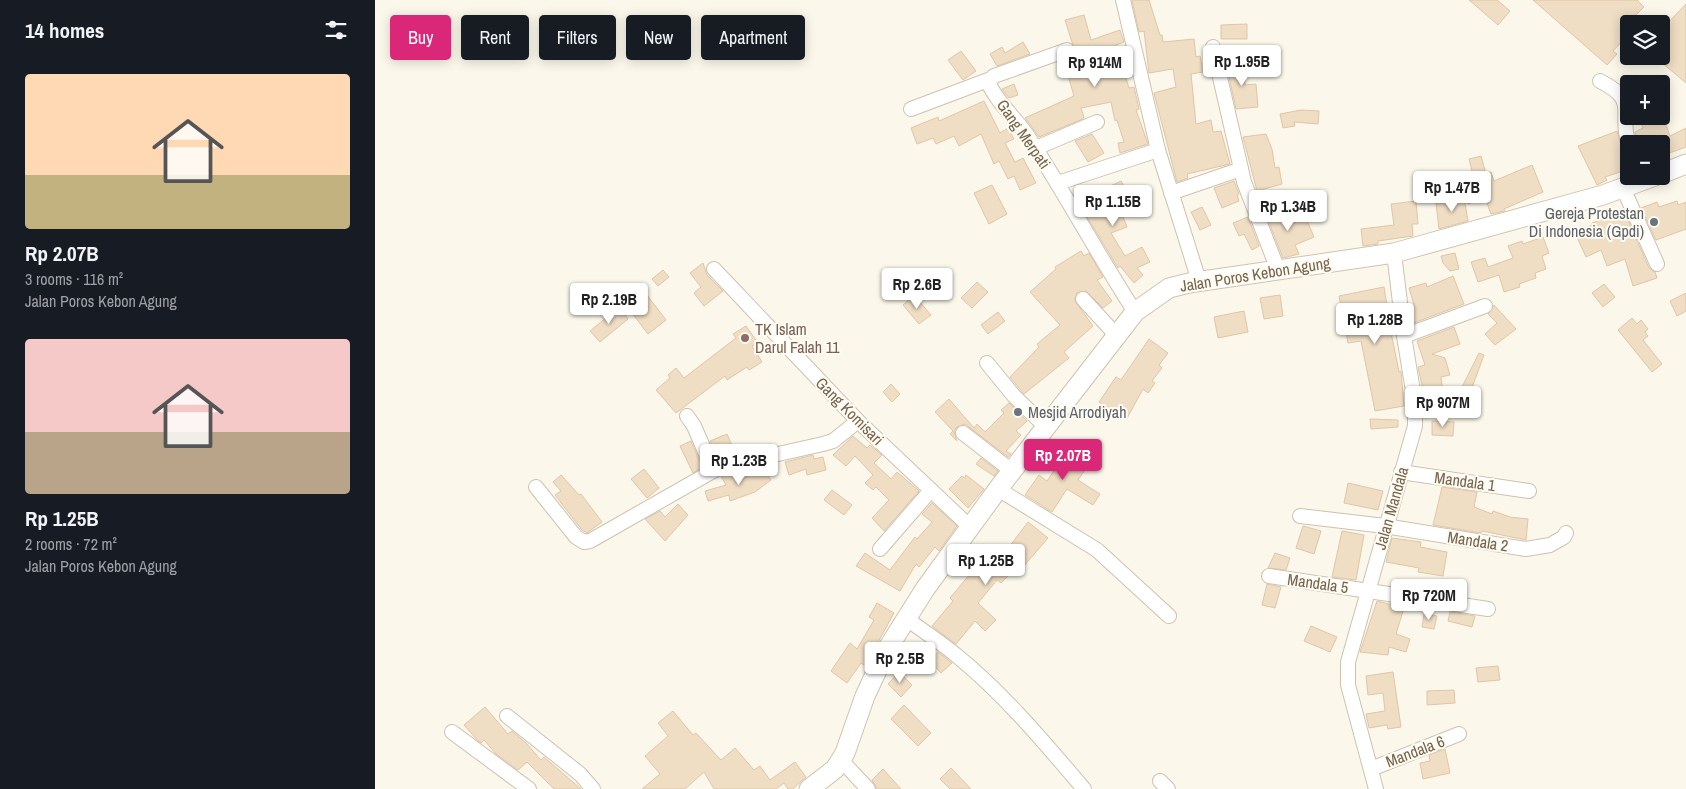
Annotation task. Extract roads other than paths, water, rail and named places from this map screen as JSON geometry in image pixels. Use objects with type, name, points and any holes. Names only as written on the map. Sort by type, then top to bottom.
[{"type":"main road","points":[[1670,170],[1686,164]]},
{"type":"main road","name":"Jalan Poros Kebon Agung","points":[[809,789],[829,776],[841,760],[865,696],[886,651],[925,589],[1079,381],[1118,337],[1135,312],[1169,288],[1199,281],[1394,253],[1622,185]]},
{"type":"street","points":[[1123,0],[1158,150],[1199,281]]},
{"type":"street","points":[[1213,47],[1241,169],[1278,270]]},
{"type":"street","name":"Gang Merpati","points":[[1067,50],[994,76],[988,80],[989,85],[1036,148],[1106,268],[1135,312]]},
{"type":"street","points":[[911,109],[988,80]]},
{"type":"street","points":[[1599,82],[1619,94],[1625,102],[1627,110],[1624,126],[1626,135]]},
{"type":"street","points":[[1036,148],[1097,122]]},
{"type":"street","points":[[1058,183],[1158,150]]},
{"type":"street","points":[[1171,193],[1241,169]]},
{"type":"street","points":[[1633,185],[1657,264]]},
{"type":"street","name":"Jalan Mandala","points":[[1373,787],[1371,769],[1348,685],[1348,670],[1352,643],[1416,413],[1394,253]]},
{"type":"street","name":"Gang Komisari","points":[[713,269],[858,421],[970,527]]},
{"type":"street","points":[[1083,299],[1118,337]]},
{"type":"street","points":[[1404,336],[1485,306]]},
{"type":"street","points":[[987,363],[1014,396],[1046,427]]},
{"type":"street","points":[[687,416],[713,470]]},
{"type":"street","points":[[536,487],[576,537],[584,542],[599,536],[713,470],[823,444],[840,436],[858,421]]},
{"type":"street","points":[[963,433],[1012,471]]},
{"type":"street","name":"Mandala 1","points":[[1401,472],[1529,491]]},
{"type":"street","points":[[880,548],[931,490]]},
{"type":"street","points":[[998,490],[1097,550],[1169,616]]},
{"type":"street","name":"Mandala 2","points":[[1300,516],[1385,526],[1526,549],[1550,544],[1564,537],[1566,533]]},
{"type":"street","name":"Mandala 5","points":[[1269,576],[1488,609]]},
{"type":"street","points":[[907,618],[957,655],[983,680],[1029,725],[1084,789]]},
{"type":"street","points":[[507,716],[580,774],[593,789]]},
{"type":"street","points":[[452,732],[529,789]]},
{"type":"street","name":"Mandala 6","points":[[1371,769],[1459,734]]},
{"type":"street","points":[[841,760],[868,789]]},
{"type":"place","name":"Gereja Protestan Di Indonesia (Gpdi)","points":[[1654,222]]},
{"type":"place","name":"TK Islam Darul Falah 11","points":[[745,338]]},
{"type":"place","name":"Mesjid Arrodiyah","points":[[1018,412]]}]
